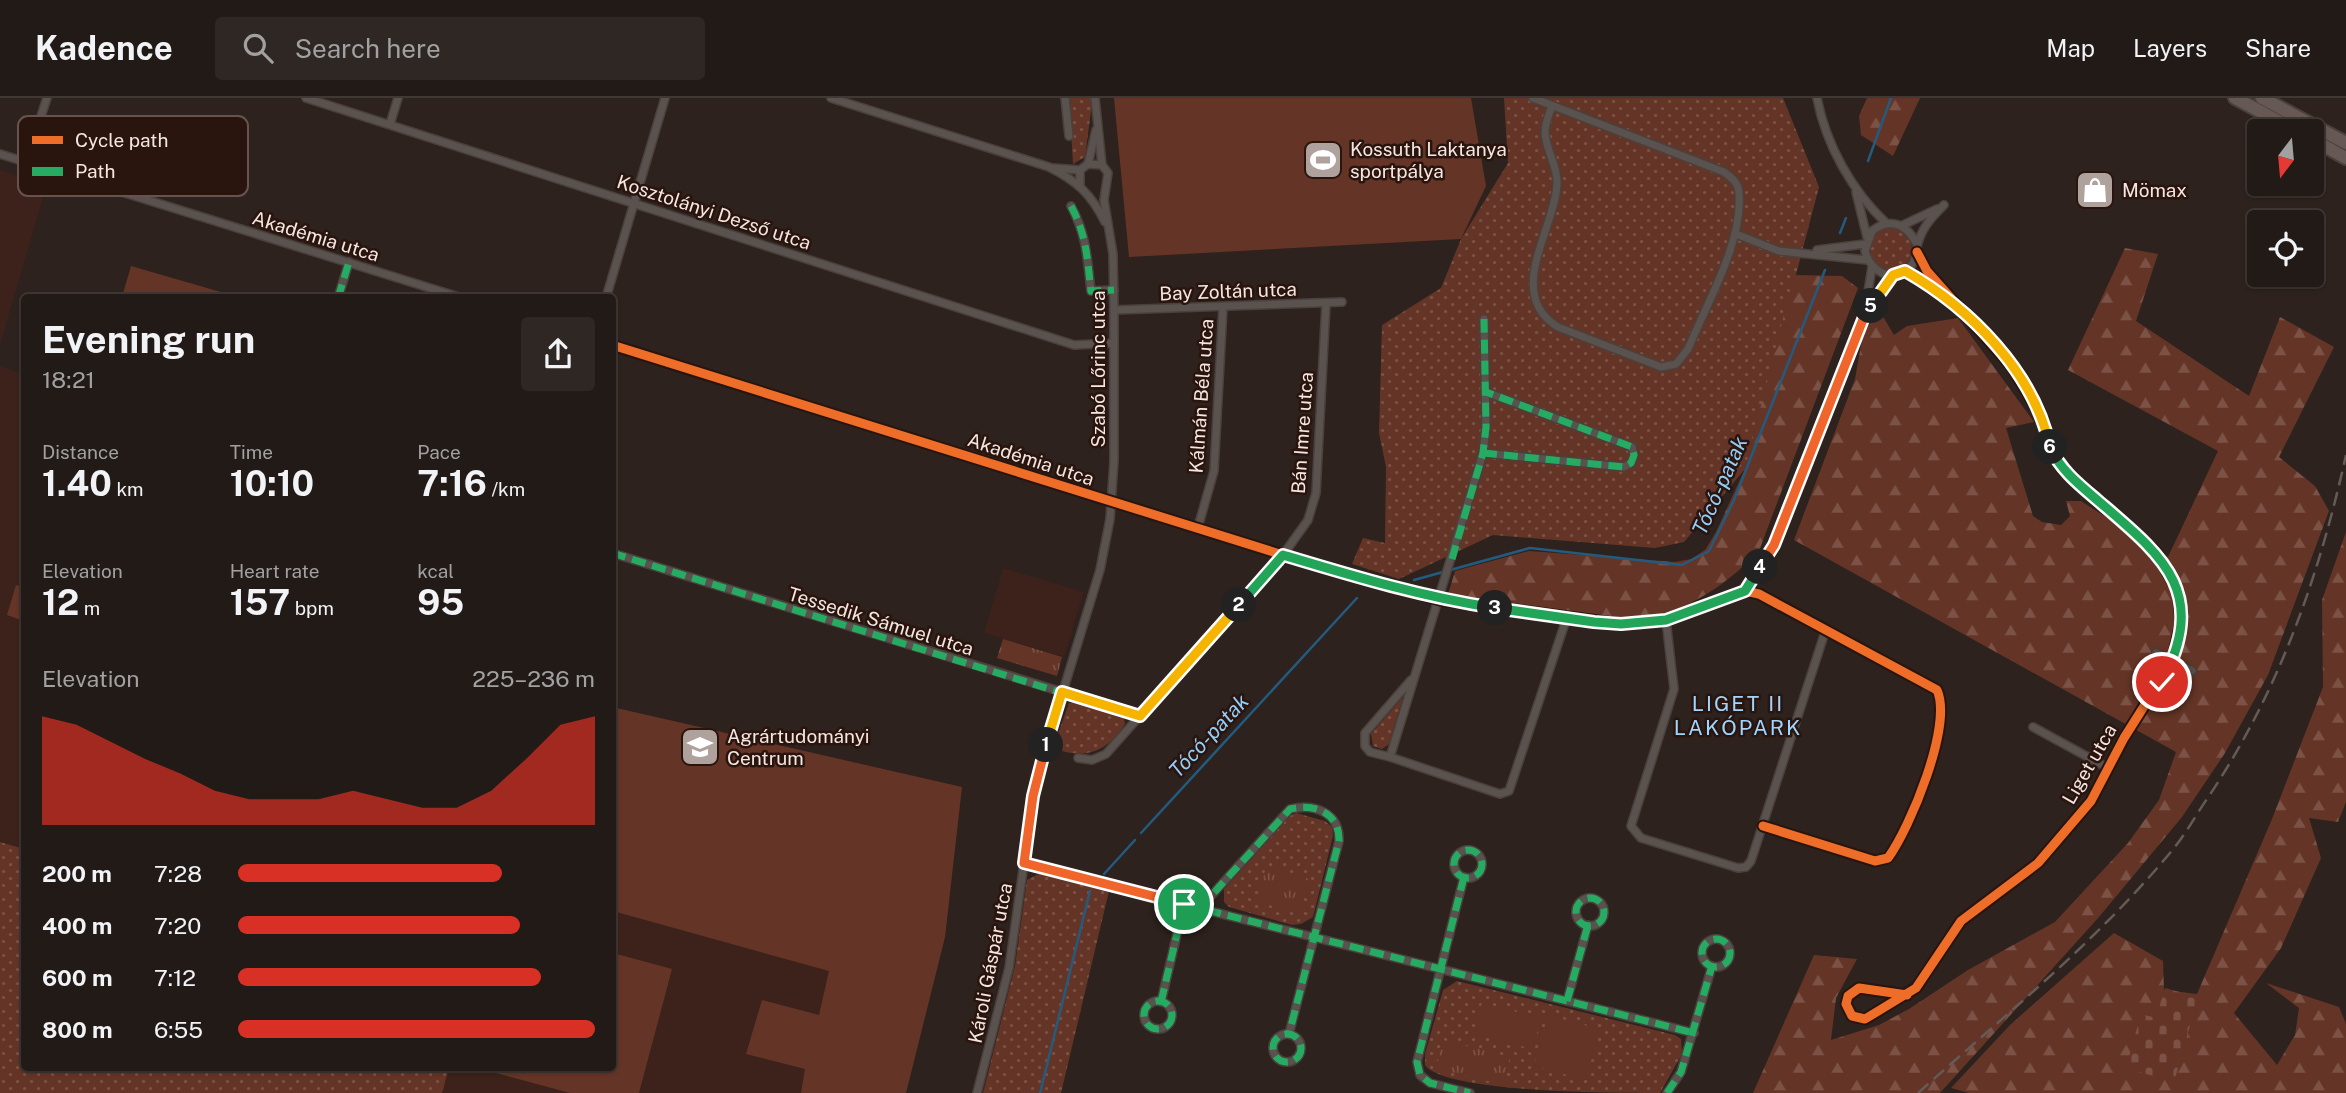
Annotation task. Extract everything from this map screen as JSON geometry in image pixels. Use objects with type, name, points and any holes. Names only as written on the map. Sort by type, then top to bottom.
[{"type":"main road","points":[[2235,98],[2274,119]]},
{"type":"main road","points":[[2262,98],[2346,143]]},
{"type":"main road","points":[[2324,146],[2346,158]]},
{"type":"street","points":[[41,116],[47,98]]},
{"type":"street","name":"Kosztolányi Dezső utca","points":[[306,98],[1074,345],[1114,342]]},
{"type":"street","points":[[390,124],[398,98]]},
{"type":"street","points":[[607,294],[665,98]]},
{"type":"street","points":[[831,98],[1049,167],[1080,184],[1087,191],[1097,192],[1105,187],[1108,178],[1102,165],[1095,98]]},
{"type":"street","points":[[1065,98],[1069,136]]},
{"type":"street","points":[[1533,98],[1724,172],[1734,180],[1740,194],[1736,234],[1688,349],[1676,364],[1661,367],[1548,321],[1537,303],[1535,262],[1556,195],[1555,162],[1545,129],[1552,106]]},
{"type":"street","points":[[1817,98],[1838,158],[1854,185],[1886,223],[1903,225],[1944,205],[1926,223],[1912,265],[1905,271],[1893,275],[1879,272],[1867,260],[1864,214],[1854,185]]},
{"type":"street","points":[[1049,167],[1080,170],[1088,164],[1097,125]]},
{"type":"street","name":"Akadémia utca","points":[[0,154],[18,160]]},
{"type":"street","points":[[1088,164],[1102,165]]},
{"type":"street","points":[[1080,170],[1080,184]]},
{"type":"street","name":"Szabó Lőrinc utca","points":[[1033,796],[1100,570],[1112,502],[1114,290],[1105,187]]},
{"type":"street","name":"Szabó Lőrinc utca","points":[[1087,191],[1107,226]]},
{"type":"street","name":"Akadémia utca","points":[[136,196],[449,294]]},
{"type":"street","points":[[1071,206],[1080,219],[1084,234],[1090,291],[1114,290]]},
{"type":"street","points":[[1805,252],[1866,240],[1886,223]]},
{"type":"street","points":[[1903,225],[1910,231],[1917,248]]},
{"type":"street","points":[[1736,234],[1779,251],[1867,260]]},
{"type":"street","name":"Liget utca","points":[[1907,995],[1858,988],[1848,996],[1846,1004],[1852,1016],[1865,1019],[1907,995],[1916,988],[1961,920],[2038,863],[2069,830],[2091,801],[2172,662],[2181,622],[2178,591],[2167,567],[2140,535],[2062,469],[2050,449],[2044,421],[2024,385],[1988,336],[1927,271],[1917,248]]},
{"type":"street","points":[[339,294],[349,262]]},
{"type":"street","points":[[1763,826],[1875,861],[1888,858],[1908,822],[1927,775],[1940,710],[1937,690],[1759,594],[1745,591],[1774,545],[1864,317],[1872,267]]},
{"type":"street","name":"Liget utca","points":[[1905,271],[1958,307]]},
{"type":"street","points":[[1864,317],[1893,275]]},
{"type":"street","name":"Bay Zoltán utca","points":[[1114,310],[1342,302]]},
{"type":"street","name":"Bán Imre utca","points":[[1078,758],[1092,760],[1106,754],[1283,555],[1308,520],[1316,494],[1326,304]]},
{"type":"street","name":"Kálmán Béla utca","points":[[1198,527],[1214,471],[1223,308]]},
{"type":"street","points":[[1390,757],[1483,453],[1486,392],[1484,319]]},
{"type":"street","name":"Akadémia utca","points":[[616,346],[1283,555],[1440,600],[1621,624],[1666,620],[1745,591]]},
{"type":"street","points":[[1483,453],[1624,467],[1631,463],[1634,455],[1632,447],[1486,392]]},
{"type":"street","name":"Tessedik Sámuel utca","points":[[616,554],[1140,716]]},
{"type":"street","points":[[1415,676],[1365,733],[1364,746],[1370,752],[1500,794],[1509,792],[1567,617]]},
{"type":"street","points":[[1666,620],[1674,689],[1630,826],[1641,838],[1738,868],[1746,867],[1751,861],[1826,629]]},
{"type":"street","points":[[2156,653],[2192,671]]},
{"type":"street","points":[[2033,727],[2108,768]]},
{"type":"street","name":"Károli Gáspár utca","points":[[977,1093],[1009,968],[1033,796]]},
{"type":"street","points":[[1200,908],[1290,809],[1312,807],[1333,818],[1339,828],[1339,841],[1289,1034]]},
{"type":"street","points":[[1024,863],[1694,1032]]},
{"type":"street","points":[[1464,877],[1418,1062],[1420,1075],[1430,1083],[1470,1093]]},
{"type":"street","points":[[1161,1002],[1184,904]]},
{"type":"street","points":[[1567,1001],[1588,925]]},
{"type":"street","points":[[1667,1093],[1681,1072],[1712,966]]},
{"type":"shaded area","points":[[0,170],[18,175],[18,196],[43,196],[0,345]]},
{"type":"shaded area","name":"Agrártudományi Centrum","points":[[0,366],[21,373],[21,1071],[616,1071],[616,708],[962,787],[945,937],[906,1093],[0,1093]]},
{"type":"shaded area","points":[[1003,568],[1084,592],[1064,657],[984,633]]},
{"type":"green space","points":[[1069,98],[1091,98],[1092,103],[1085,157],[1073,164]]},
{"type":"green space","points":[[1114,98],[1471,98],[1486,186],[1461,239],[1129,257]]},
{"type":"green space","points":[[1504,98],[1783,98],[1819,187],[1745,469],[1684,542],[1655,548],[1493,535],[1399,579],[1352,564],[1363,538],[1385,543],[1386,467],[1379,433],[1382,325],[1441,288],[1461,239],[1508,163]]},
{"type":"green space","points":[[1867,98],[1920,98],[1893,156],[1861,135],[1859,116]]},
{"type":"green space","points":[[1891,228],[1906,234],[1912,249],[1906,264],[1891,270],[1876,264],[1870,249],[1876,234]]},
{"type":"green space","points":[[2125,248],[2158,254],[2136,321],[2249,396],[2280,317],[2334,347],[2279,457],[2315,486],[2329,511],[2268,675],[2225,753],[2182,817],[2099,917],[1940,1093],[1753,1093],[1814,955],[1857,959],[1836,998],[1831,1040],[1879,1025],[1909,1009],[1968,970],[2055,922],[2128,843],[2159,800],[2176,752],[1794,540],[1855,379],[1863,334],[1879,310],[1894,335],[1907,326],[1958,318],[2034,422],[2006,428],[2033,516],[2042,522],[2061,525],[2070,516],[2066,501],[2081,501],[2168,557],[2218,451],[2068,370]]},
{"type":"green space","points":[[131,266],[228,294],[123,294]]},
{"type":"green space","points":[[1794,275],[1842,276],[1858,288],[1759,551],[1749,561],[1726,581],[1689,604],[1661,614],[1637,618],[1554,615],[1447,598],[1455,571],[1529,551],[1675,562],[1691,559],[1705,550],[1745,469]]},
{"type":"green space","points":[[2346,532],[2346,802],[2338,822],[2309,818],[2321,858],[2281,948],[2234,1013],[2277,1065],[2295,1035],[2299,1008],[2266,983],[2339,1007],[2346,1024],[2346,1093],[1969,1093],[1951,1088],[2010,1025],[2114,933],[2163,961],[2164,990],[2197,994],[2272,819],[2323,687],[2322,600]]},
{"type":"green space","points":[[16,585],[21,586],[21,620],[7,615]]},
{"type":"green space","points":[[1003,639],[1062,657],[1057,676],[997,658]]},
{"type":"green space","points":[[1403,697],[1389,744],[1382,749],[1373,746],[1371,734]]},
{"type":"green space","points":[[1076,702],[1124,719],[1125,724],[1110,742],[1094,751],[1075,753],[1053,748],[1069,703]]},
{"type":"green space","points":[[616,708],[962,787],[945,937],[906,1093],[801,1093],[805,1069],[746,1054],[762,1000],[819,1015],[829,971],[616,912]]},
{"type":"green space","points":[[1296,813],[1325,821],[1332,827],[1333,836],[1313,917],[1301,924],[1292,925],[1229,907],[1224,902],[1224,889],[1290,816]]},
{"type":"green space","points":[[0,842],[21,848],[21,1071],[448,1071],[442,1093],[0,1093]]},
{"type":"green space","points":[[1266,867],[1309,879],[1300,913],[1257,902]]},
{"type":"green space","points":[[1040,873],[1109,891],[1061,1093],[983,1093],[1015,966],[1027,880]]},
{"type":"green space","points":[[616,954],[672,969],[639,1093],[570,1093],[488,1071],[616,1071]]},
{"type":"green space","points":[[1457,981],[1675,1035],[1681,1039],[1682,1054],[1660,1093],[1533,1090],[1464,1081],[1439,1074],[1425,1065],[1425,1054],[1443,990]]},
{"type":"green space","points":[[2165,988],[2198,997],[2174,1082],[2126,1068],[2141,1014],[2156,1018]]},
{"type":"green space","points":[[1482,1003],[1541,1018],[1533,1049],[1474,1034]]},
{"type":"green space","points":[[1548,1015],[1599,1029],[1586,1080],[1534,1066]]},
{"type":"green space","points":[[1443,1040],[1510,1057],[1503,1085],[1436,1068]]},
{"type":"waterway","name":"Tócó-patak","points":[[1868,161],[1891,98]]},
{"type":"waterway","name":"Tócó-patak","points":[[1840,233],[1846,218]]},
{"type":"waterway","name":"Tócó-patak","points":[[1414,580],[1530,548],[1682,565],[1709,551],[1734,500],[1825,270]]},
{"type":"waterway","name":"Tócó-patak","points":[[1141,833],[1357,598]]},
{"type":"waterway","name":"Tócó-patak","points":[[1104,874],[1135,840]]},
{"type":"waterway","name":"Tócó-patak","points":[[1040,1093],[1090,891]]},
{"type":"railway","points":[[1918,1093],[2115,914],[2183,836],[2256,716],[2294,632],[2323,545],[2346,455]]},
{"type":"marked path","points":[[1071,206],[1083,237],[1091,291],[1114,290]]},
{"type":"marked path","points":[[339,294],[349,262]]},
{"type":"marked path","points":[[1452,559],[1483,453],[1486,427],[1484,319]]},
{"type":"marked path","points":[[1483,453],[1624,467],[1631,463],[1634,455],[1632,447],[1486,392]]},
{"type":"marked path","points":[[616,554],[1062,693]]},
{"type":"marked path","points":[[1200,908],[1290,809],[1317,809],[1331,817],[1338,831],[1339,841],[1289,1034]]},
{"type":"marked path","points":[[1468,850],[1478,854],[1482,864],[1478,874],[1468,878],[1458,874],[1454,864],[1458,854],[1468,850]]},
{"type":"marked path","points":[[1024,864],[1694,1033]]},
{"type":"marked path","points":[[1464,877],[1417,1062],[1420,1075],[1430,1083],[1470,1093]]},
{"type":"marked path","points":[[1590,898],[1600,902],[1604,912],[1600,922],[1590,926],[1580,922],[1576,912],[1580,902],[1590,898]]},
{"type":"marked path","points":[[1161,1002],[1184,904]]},
{"type":"marked path","points":[[1567,1001],[1588,925]]},
{"type":"marked path","points":[[1716,939],[1726,943],[1730,953],[1726,963],[1716,967],[1706,963],[1702,953],[1706,943],[1716,939]]},
{"type":"marked path","points":[[1667,1093],[1681,1072],[1712,966]]},
{"type":"marked path","points":[[1158,1001],[1168,1005],[1172,1015],[1168,1025],[1158,1029],[1148,1025],[1144,1015],[1148,1005],[1158,1001]]},
{"type":"marked path","points":[[1287,1034],[1297,1038],[1301,1048],[1297,1058],[1287,1062],[1277,1058],[1273,1048],[1277,1038],[1287,1034]]},
{"type":"cycle path","points":[[1907,995],[1859,988],[1848,996],[1846,1004],[1852,1016],[1865,1019],[1916,988],[1961,921],[2038,863],[2091,801],[2124,738],[2172,662],[2181,622],[2178,591],[2156,552],[2062,469],[2050,449],[2044,421],[2012,367],[1927,271],[1917,252]]},
{"type":"cycle path","points":[[616,346],[1283,555],[1440,600],[1621,624],[1666,620],[1745,591],[1759,594],[1937,690],[1940,706],[1939,727],[1927,776],[1907,824],[1888,858],[1875,861],[1763,826]]},
{"type":"place","name":"Kossuth Laktanya sportpálya","points":[[1323,160]]},
{"type":"place","name":"Mömax","points":[[2095,190]]},
{"type":"place","name":"Agrártudományi Centrum","points":[[700,747]]},
{"type":"district","name":"LIGET II LAKÓPARK","points":[[1738,716]]},
{"type":"route","points":[[1184,904],[1024,863],[1036,780],[1062,692],[1140,716],[1283,555],[1440,600],[1594,622],[1621,624],[1666,620],[1714,603],[1730,594],[1745,591],[1774,545],[1864,317],[1893,275],[1905,271],[1958,307],[1988,336],[2030,394],[2044,421],[2050,449],[2062,469],[2140,535],[2167,567],[2178,591],[2181,622],[2178,647],[2162,682]]}]
